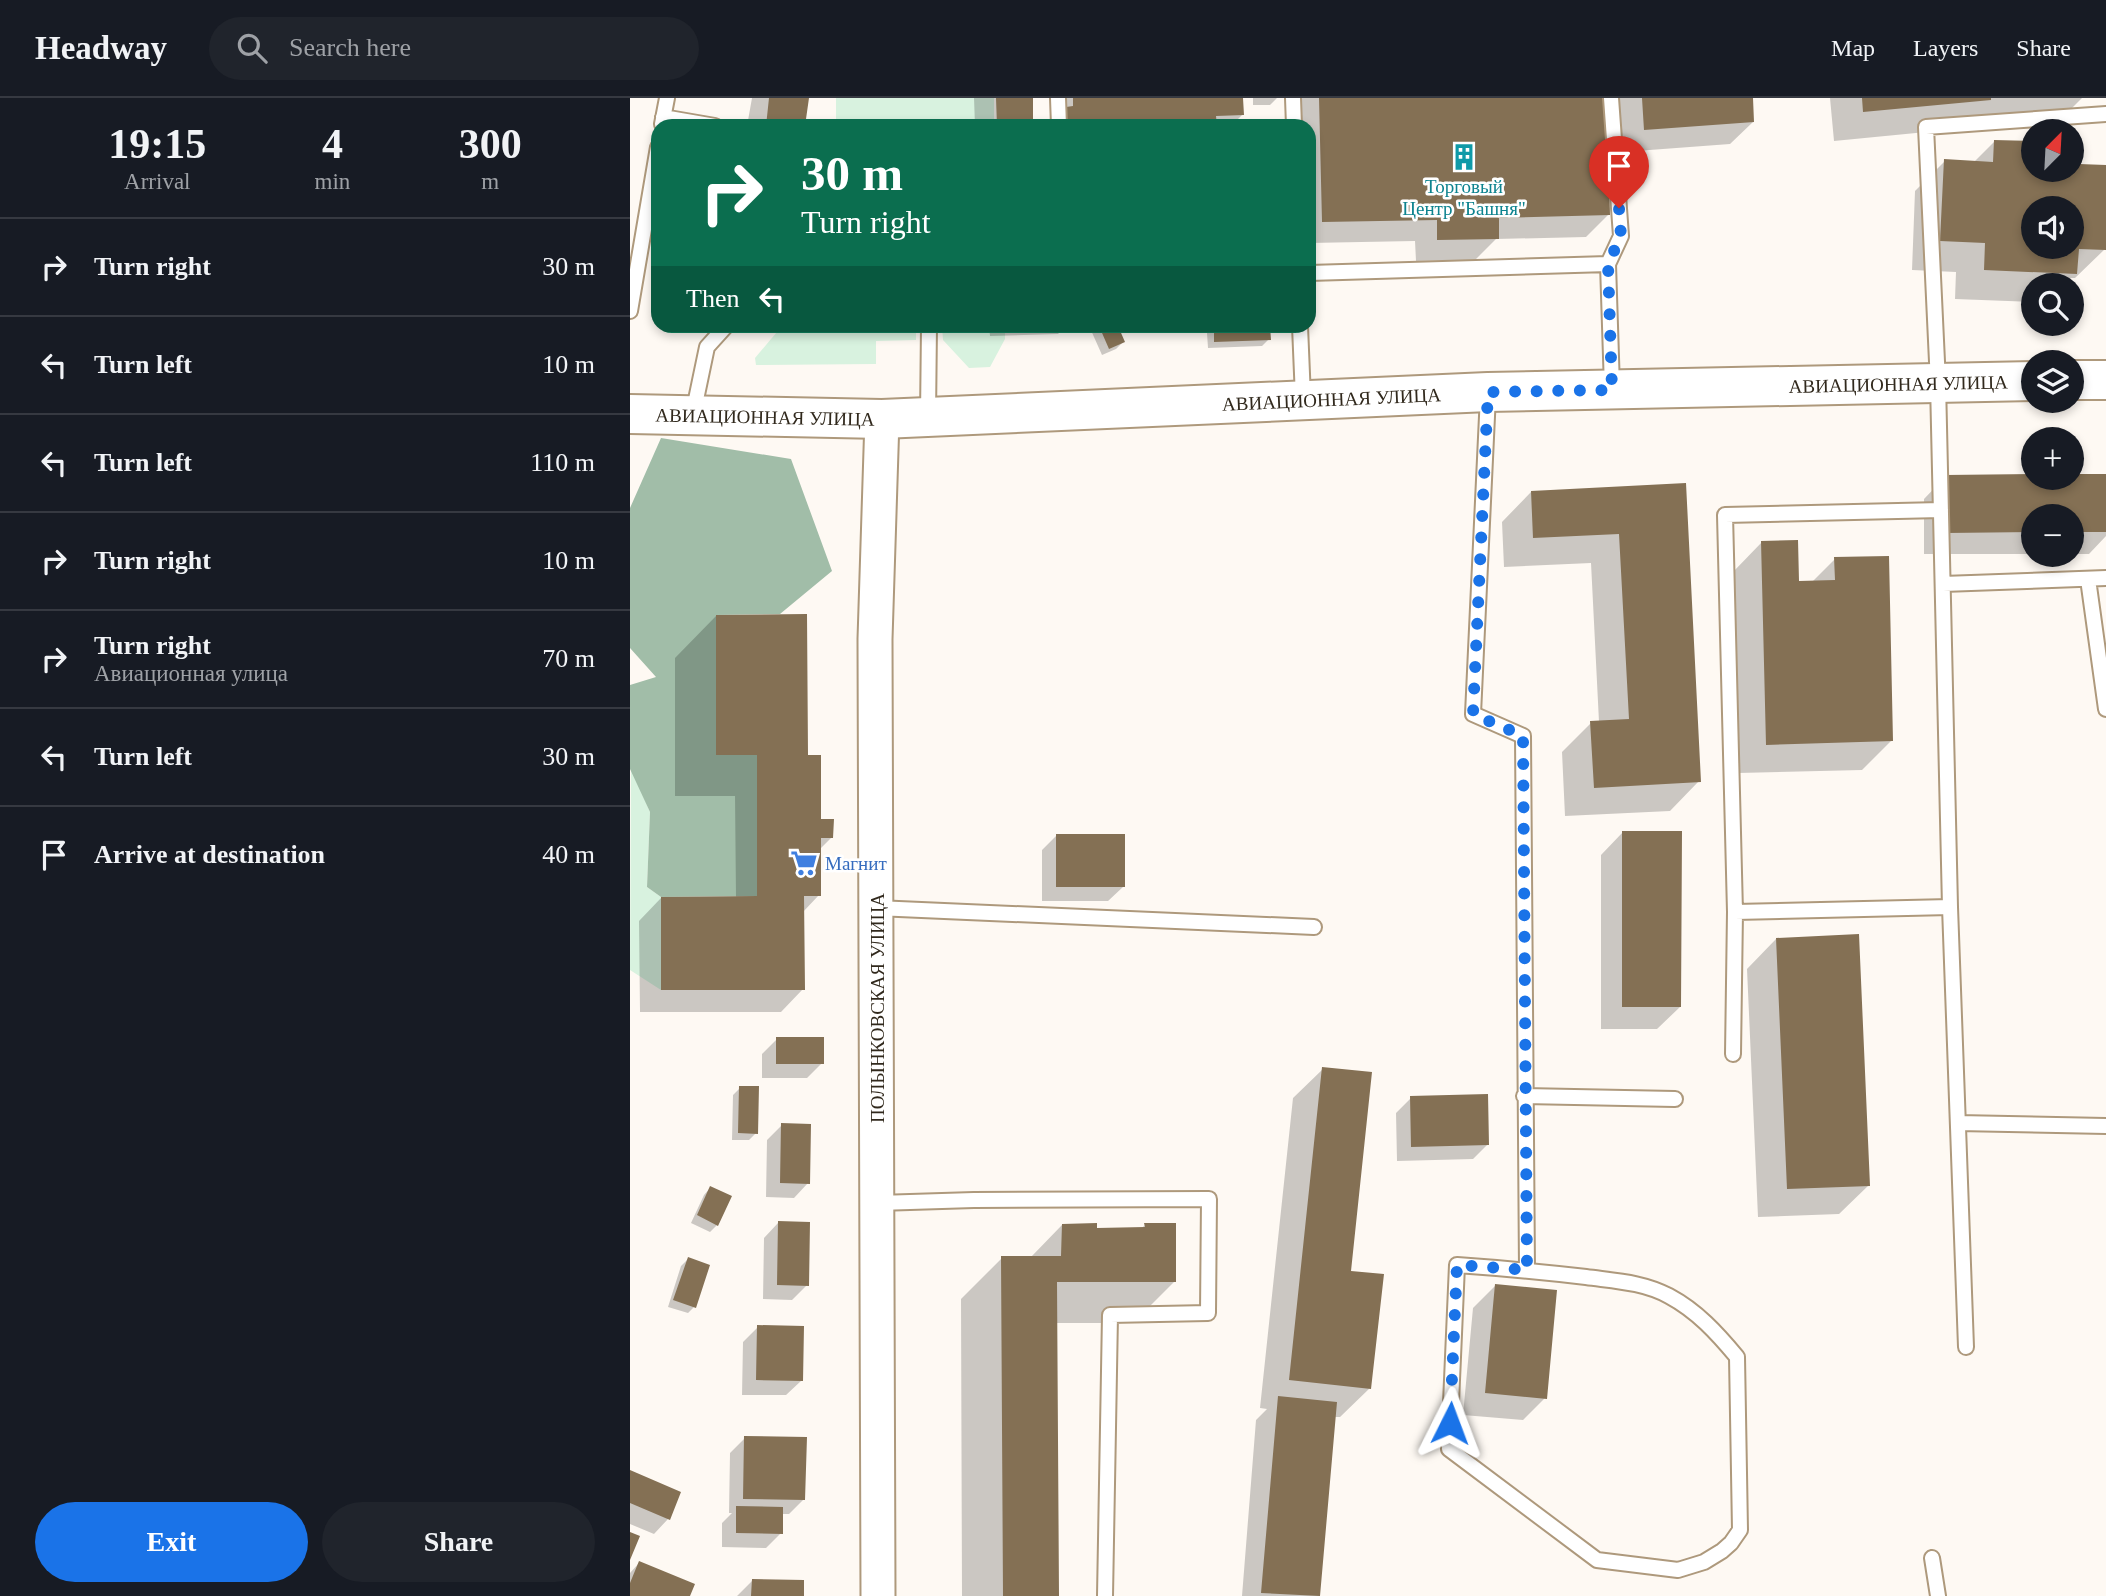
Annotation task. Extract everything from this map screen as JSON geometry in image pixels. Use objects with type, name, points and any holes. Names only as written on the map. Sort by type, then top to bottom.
[{"type":"main road","points":[[2084,380],[2106,380]]},
{"type":"main road","name":"АВИАЦИОННАЯ УЛИЦА","points":[[630,414],[882,419],[1488,392],[2021,381]]},
{"type":"street","name":"ПОЛЫНКОВСКАЯ УЛИЦА","points":[[878,1596],[875,639],[882,419]]},
{"type":"lane","points":[[663,119],[667,98]]},
{"type":"lane","points":[[1058,98],[1059,119]]},
{"type":"lane","points":[[1293,98],[1294,119]]},
{"type":"lane","points":[[1611,98],[1621,236],[1608,264],[1612,390]]},
{"type":"lane","points":[[1966,1347],[1950,907],[1938,383],[1926,127],[2106,114]]},
{"type":"lane","points":[[630,311],[651,188]]},
{"type":"lane","points":[[1316,272],[1608,264]]},
{"type":"lane","points":[[693,416],[707,347],[720,333]]},
{"type":"lane","points":[[928,417],[929,333]]},
{"type":"lane","points":[[1300,333],[1303,400]]},
{"type":"lane","points":[[1488,392],[1473,714],[1523,736],[1527,1270]]},
{"type":"lane","points":[[1734,1054],[1735,912],[1725,515],[1941,510]]},
{"type":"lane","points":[[1943,584],[2106,578]]},
{"type":"lane","points":[[2088,579],[2106,709]]},
{"type":"lane","points":[[1735,912],[1950,907]]},
{"type":"lane","points":[[876,908],[1314,927]]},
{"type":"lane","points":[[1524,1096],[1675,1099]]},
{"type":"lane","points":[[1958,1123],[2106,1126]]},
{"type":"lane","points":[[878,1203],[1209,1199],[1208,1313],[1110,1315],[1105,1596]]},
{"type":"lane","points":[[1457,1265],[1527,1270],[1639,1284],[1668,1295],[1695,1312],[1737,1357],[1740,1530],[1722,1552],[1704,1562],[1678,1570],[1597,1560],[1449,1449],[1457,1265]]},
{"type":"lane","points":[[1932,1558],[1938,1596]]},
{"type":"green space","points":[[836,98],[994,98],[994,119],[836,119]]},
{"type":"green space","points":[[776,333],[916,333],[916,340],[876,341],[876,364],[756,365],[755,358]]},
{"type":"green space","points":[[942,333],[1005,333],[1005,339],[990,367],[969,368],[943,340]]},
{"type":"green space","points":[[661,438],[791,459],[832,571],[780,614],[716,615],[716,755],[757,755],[757,896],[661,897],[647,887],[650,812],[630,769],[630,685],[656,677],[630,648],[630,508]]},
{"type":"green space","points":[[631,767],[650,812],[647,887],[661,897],[661,990],[630,970]]},
{"type":"building","points":[[769,98],[809,98],[806,119],[767,119]]},
{"type":"building","points":[[996,98],[1033,98],[1033,119],[997,119]]},
{"type":"building","points":[[1073,98],[1243,98],[1244,115],[1216,116],[1216,119],[1067,119],[1066,107],[1073,106]]},
{"type":"building","name":"Торговый Центр \"Башня\"","points":[[1319,98],[1607,98],[1610,215],[1499,218],[1499,239],[1437,240],[1437,220],[1322,222]]},
{"type":"building","points":[[1642,98],[1753,98],[1754,122],[1644,130]]},
{"type":"building","points":[[1862,98],[1991,98],[1991,100],[1863,112]]},
{"type":"building","points":[[1994,140],[2021,141],[2021,182],[2084,182],[2084,164],[2106,165],[2106,250],[2084,249],[2084,196],[2021,196],[2021,259],[2078,259],[2077,273],[1984,270],[1985,243],[1940,241],[1944,159],[1993,162]]},
{"type":"building","points":[[1102,333],[1121,333],[1125,342],[1109,349]]},
{"type":"building","points":[[1214,333],[1270,333],[1271,340],[1214,342]]},
{"type":"building","points":[[2021,474],[2021,490],[2084,490],[2084,474],[2106,474],[2106,532],[2084,532],[2084,504],[2021,504],[2021,532],[1946,533],[1945,475]]},
{"type":"building","points":[[1686,483],[1701,782],[1594,788],[1590,721],[1629,719],[1619,534],[1533,538],[1531,491]]},
{"type":"building","points":[[1798,540],[1799,581],[1835,580],[1834,557],[1889,556],[1893,741],[1766,745],[1761,541]]},
{"type":"building","points":[[807,614],[808,755],[821,755],[821,819],[834,819],[833,838],[821,838],[821,896],[804,896],[805,990],[661,990],[661,897],[757,896],[757,755],[716,755],[716,615]]},
{"type":"building","points":[[1622,831],[1682,831],[1681,1007],[1622,1007]]},
{"type":"building","points":[[1056,834],[1125,834],[1125,887],[1056,887]]},
{"type":"building","points":[[1859,934],[1870,1186],[1787,1189],[1776,938]]},
{"type":"building","points":[[776,1037],[824,1037],[824,1064],[776,1064]]},
{"type":"building","points":[[1322,1067],[1372,1072],[1351,1271],[1384,1274],[1371,1389],[1289,1380]]},
{"type":"building","points":[[739,1086],[759,1086],[758,1134],[738,1133]]},
{"type":"building","points":[[1488,1094],[1489,1145],[1411,1147],[1410,1096]]},
{"type":"building","points":[[781,1123],[811,1124],[810,1184],[780,1183]]},
{"type":"building","points":[[710,1186],[732,1196],[718,1226],[697,1215]]},
{"type":"building","points":[[778,1221],[810,1222],[809,1286],[777,1285]]},
{"type":"building","points":[[1097,1223],[1097,1228],[1176,1223],[1176,1282],[1057,1282],[1059,1596],[1003,1596],[1001,1256],[1061,1256],[1062,1224]]},
{"type":"building","points":[[688,1257],[710,1265],[696,1308],[673,1300]]},
{"type":"building","points":[[1495,1284],[1557,1290],[1547,1399],[1485,1393]]},
{"type":"building","points":[[757,1325],[804,1326],[803,1381],[756,1380]]},
{"type":"building","points":[[1278,1396],[1337,1402],[1320,1596],[1261,1593]]},
{"type":"building","points":[[744,1436],[807,1437],[805,1500],[743,1499]]},
{"type":"building","points":[[630,1470],[681,1492],[670,1520],[630,1503]]},
{"type":"building","points":[[736,1506],[783,1507],[783,1534],[736,1533]]},
{"type":"building","points":[[630,1532],[640,1536],[630,1560]]},
{"type":"building","points":[[639,1561],[695,1584],[690,1596],[630,1596],[630,1583]]},
{"type":"building","points":[[752,1579],[804,1580],[804,1596],[751,1596]]},
{"type":"place","name":"Торговый Центр \"Башня\"","points":[[1464,157]]},
{"type":"place","name":"Магнит","points":[[804,863]]},
{"type":"route","points":[[1450,1423],[1457,1265],[1527,1270],[1523,736],[1473,714],[1488,392],[1612,390],[1608,264],[1621,236],[1619,208]]}]
